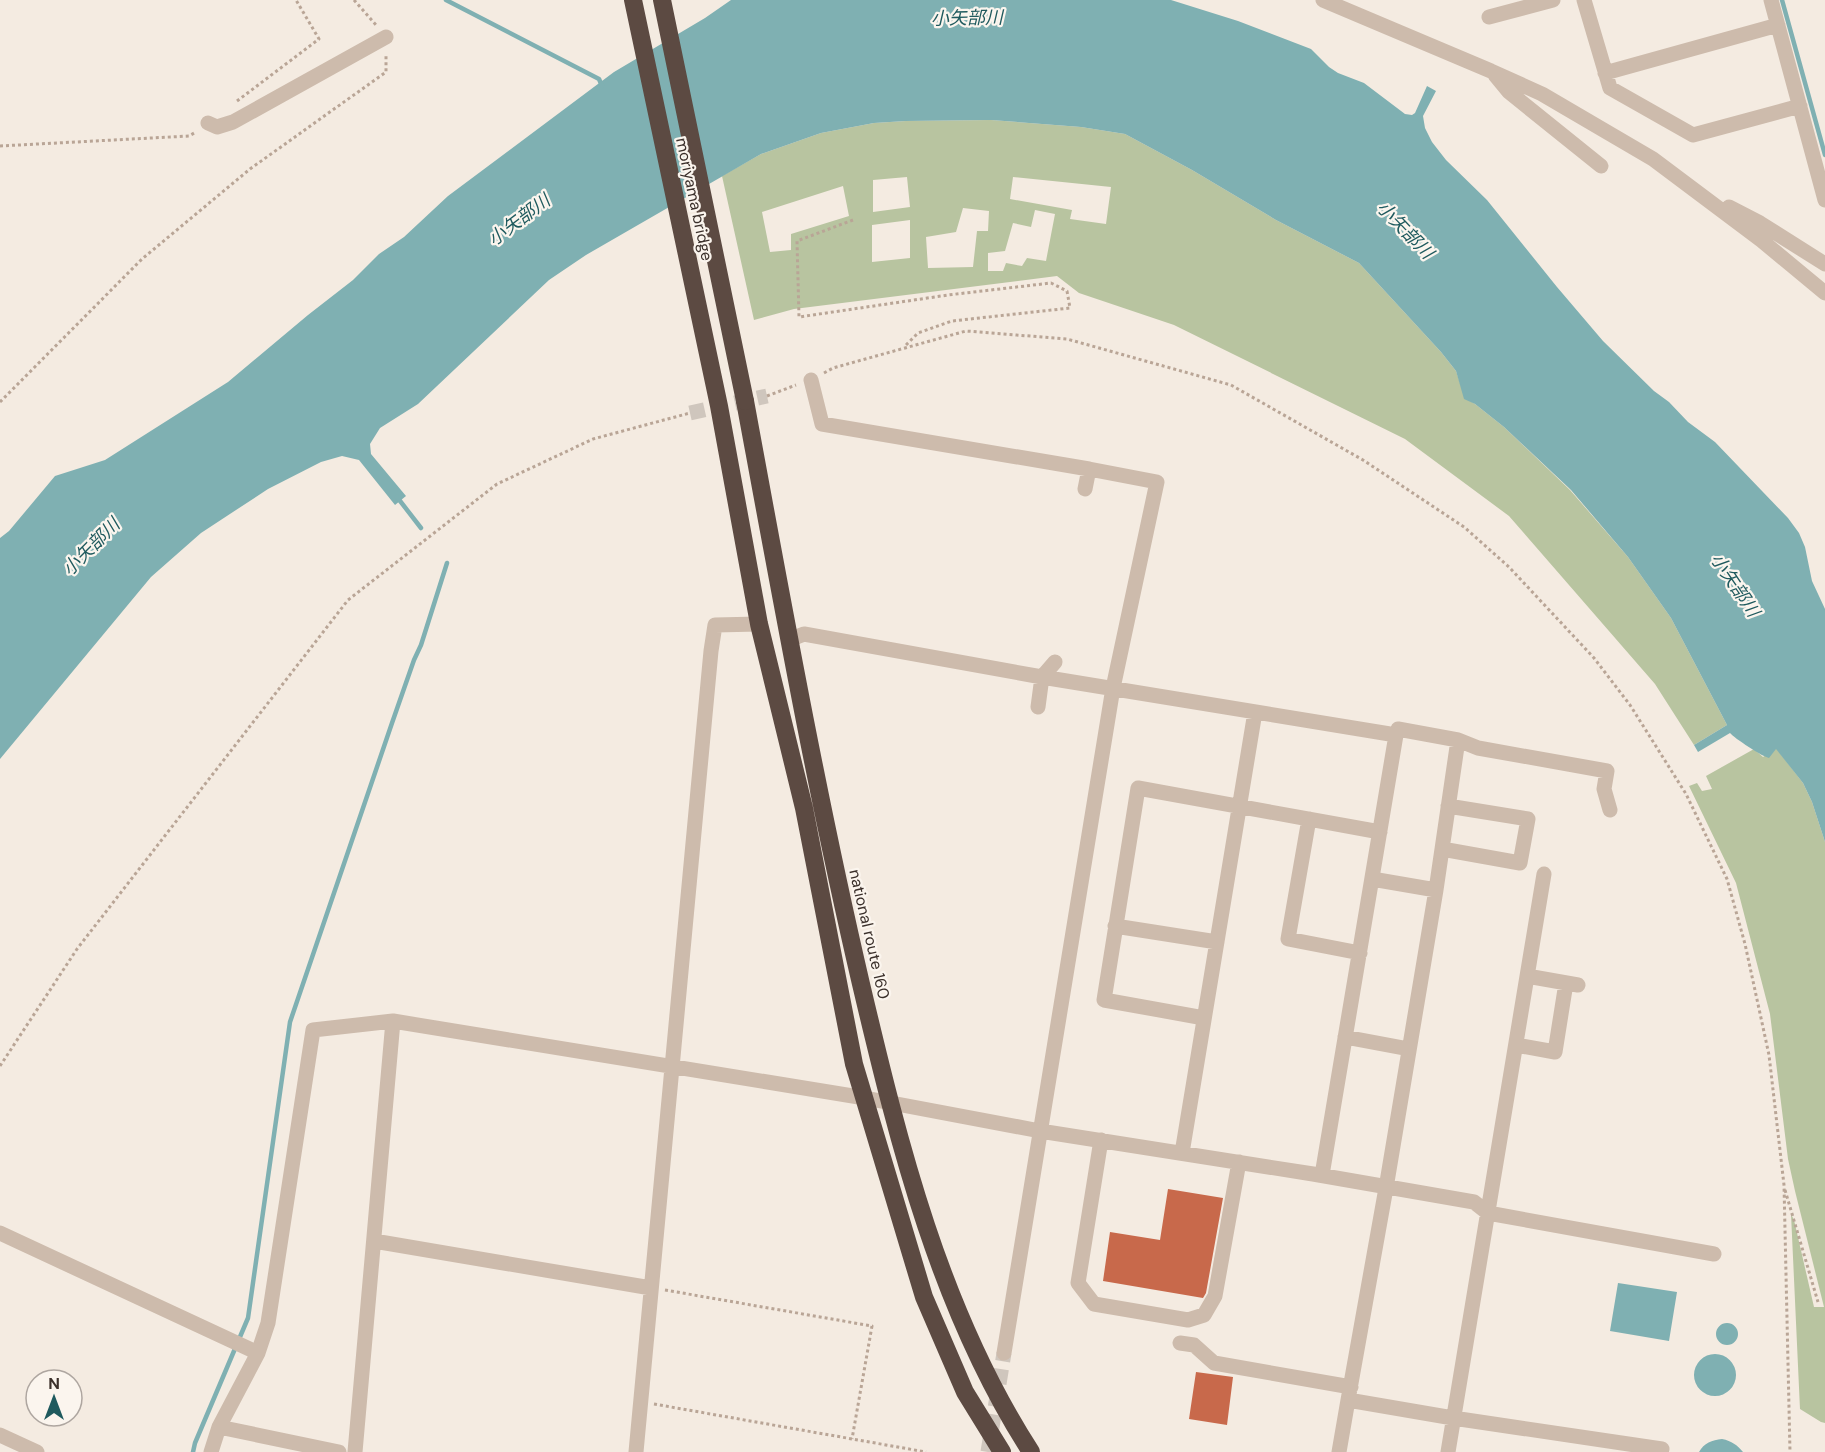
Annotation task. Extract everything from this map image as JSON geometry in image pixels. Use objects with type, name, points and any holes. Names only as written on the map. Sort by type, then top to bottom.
[{"type":"highway","name":"moriyama bridge","points":[[633,0],[719,406],[759,624]]},
{"type":"highway","name":"moriyama bridge","points":[[662,0],[745,401]]},
{"type":"highway","name":"national route 160","points":[[745,401],[789,640],[837,880],[899,1137],[928,1229],[958,1312],[984,1369],[1030,1452]]},
{"type":"highway","points":[[759,624],[804,808],[854,1064],[924,1297],[964,1392],[1002,1452]]},
{"type":"street","points":[[1323,0],[1542,94],[1653,159],[1761,240],[1825,293]]},
{"type":"street","points":[[1489,17],[1553,0]]},
{"type":"street","points":[[1584,0],[1610,88],[1693,135],[1800,106]]},
{"type":"street","points":[[1770,0],[1822,175],[1825,200]]},
{"type":"street","points":[[1605,73],[1778,25]]},
{"type":"street","points":[[208,123],[217,127],[233,122],[386,37]]},
{"type":"street","points":[[1491,71],[1509,92],[1601,166]]},
{"type":"street","points":[[1684,183],[1760,223],[1825,264]]},
{"type":"street","points":[[811,380],[822,424],[1089,468],[1157,482],[1113,688],[1004,1353]]},
{"type":"street","points":[[1085,489],[1089,468]]},
{"type":"street","points":[[636,1452],[715,625],[759,624]]},
{"type":"street","points":[[789,640],[804,634],[1042,677],[1396,735]]},
{"type":"street","points":[[1038,707],[1042,677],[1055,662]]},
{"type":"street","points":[[1182,1153],[1255,712]]},
{"type":"street","points":[[1322,1175],[1398,729],[1458,740],[1478,748],[1607,771],[1604,789],[1610,810]]},
{"type":"street","points":[[1339,1452],[1436,890],[1458,740]]},
{"type":"street","points":[[1204,1018],[1104,1000],[1138,788],[1380,832]]},
{"type":"street","points":[[1442,849],[1520,863],[1528,819],[1448,806]]},
{"type":"street","points":[[1309,819],[1288,939],[1360,953]]},
{"type":"street","points":[[1448,1452],[1544,874]]},
{"type":"street","points":[[1372,879],[1436,890]]},
{"type":"street","points":[[1115,926],[1217,942]]},
{"type":"street","points":[[1516,1045],[1555,1052],[1572,984],[1527,976]]},
{"type":"street","points":[[355,1452],[393,1021]]},
{"type":"street","points":[[211,1452],[219,1427],[258,1353],[268,1323],[313,1030],[393,1021],[1008,1121],[1040,1131],[1322,1175],[1474,1202],[1488,1213],[1714,1254]]},
{"type":"street","points":[[1345,1037],[1409,1049]]},
{"type":"street","points":[[1101,1140],[1078,1283],[1094,1304],[1104,1310],[1185,1323],[1204,1316],[1215,1296],[1239,1162]]},
{"type":"street","points":[[0,1233],[258,1353]]},
{"type":"street","points":[[374,1241],[651,1288]]},
{"type":"street","points":[[1180,1343],[1194,1345],[1214,1364],[1454,1418],[1662,1449]]},
{"type":"street","points":[[219,1427],[339,1452]]},
{"type":"street","points":[[0,1435],[37,1452]]},
{"type":"path","points":[[236,102],[319,39],[296,0]]},
{"type":"path","points":[[0,402],[2,396],[141,259],[250,169],[386,72],[386,37],[354,0]]},
{"type":"path","points":[[0,146],[189,136],[208,123]]},
{"type":"path","points":[[853,220],[797,241],[799,317],[937,296],[1051,283],[1066,291],[1070,308],[952,321],[918,333],[903,349]]},
{"type":"path","points":[[767,396],[811,380],[833,368],[966,331],[1066,339],[1231,385],[1363,460],[1464,527],[1509,567],[1594,658],[1630,705],[1686,794],[1728,879],[1745,944],[1769,1055],[1784,1185],[1790,1452]]},
{"type":"path","points":[[0,1066],[77,949],[348,600],[497,484],[593,440],[690,413]]},
{"type":"path","points":[[1784,1185],[1818,1302]]},
{"type":"path","points":[[651,1288],[872,1326],[852,1439]]},
{"type":"path","points":[[640,1402],[926,1452]]},
{"type":"green space","points":[[991,120],[1081,127],[1125,134],[1192,170],[1276,220],[1359,263],[1456,371],[1465,398],[1504,427],[1570,490],[1628,557],[1671,618],[1727,725],[1694,745],[1655,684],[1509,516],[1405,439],[1174,325],[1079,293],[1057,276],[794,309],[754,320],[722,176],[761,154],[821,133],[874,123]],"holes":[[[907,177],[910,207],[873,212],[873,180]],[[1013,177],[1111,187],[1106,224],[1070,219],[1072,210],[1010,199]],[[843,186],[849,216],[791,234],[791,250],[770,252],[762,212]],[[963,208],[989,211],[988,231],[977,231],[973,267],[928,268],[926,237],[956,232]],[[1035,210],[1055,214],[1046,261],[1027,258],[1022,266],[1006,263],[1003,271],[988,271],[988,253],[1005,251],[1013,223],[1031,227]],[[910,220],[910,258],[872,262],[872,225]]]},
{"type":"green space","points":[[1776,748],[1803,783],[1825,842],[1825,1423],[1800,1409],[1791,1214],[1814,1307],[1824,1307],[1788,1159],[1770,1014],[1736,883],[1689,786],[1697,783],[1702,791],[1712,789],[1706,776],[1754,749],[1763,757]]},
{"type":"water","name":"小矢部川","points":[[731,0],[1171,0],[1238,21],[1311,49],[1329,67],[1364,83],[1405,114],[1415,113],[1427,86],[1436,91],[1423,116],[1425,128],[1432,142],[1446,160],[1487,200],[1603,341],[1688,422],[1715,442],[1788,518],[1799,533],[1805,547],[1812,581],[1825,609],[1825,842],[1803,783],[1776,749],[1769,758],[1730,733],[1698,752],[1694,745],[1727,725],[1671,618],[1628,557],[1571,490],[1504,427],[1475,404],[1464,399],[1456,371],[1359,263],[1276,220],[1192,170],[1125,134],[1081,127],[991,120],[874,123],[821,133],[761,154],[586,255],[549,280],[418,404],[380,428],[370,444],[371,454],[406,496],[395,505],[359,460],[342,456],[321,462],[268,489],[201,533],[151,577],[0,759],[0,538],[9,531],[55,476],[105,460],[228,382],[353,280],[379,254],[404,237],[448,196],[614,72]]},
{"type":"water","points":[[1618,1283],[1677,1292],[1669,1341],[1610,1331]]},
{"type":"water","points":[[1727,1323],[1735,1326],[1738,1334],[1735,1342],[1727,1345],[1719,1342],[1716,1334],[1719,1326]]},
{"type":"water","points":[[1715,1354],[1723,1355],[1730,1360],[1735,1367],[1735,1383],[1730,1390],[1723,1395],[1715,1396],[1707,1395],[1700,1390],[1695,1383],[1694,1375],[1695,1367],[1700,1360],[1707,1355]]},
{"type":"water","points":[[1722,1439],[1734,1444],[1743,1452],[1699,1452],[1709,1442]]},
{"type":"building","points":[[1168,1189],[1223,1198],[1206,1293],[1203,1298],[1103,1281],[1110,1232],[1160,1240]]},
{"type":"building","points":[[1196,1372],[1233,1377],[1227,1425],[1189,1419]]},
{"type":"waterway","points":[[446,0],[599,79],[602,86]]},
{"type":"waterway","points":[[1782,0],[1825,155]]},
{"type":"waterway","points":[[397,497],[421,528]]},
{"type":"waterway","points":[[193,1452],[248,1318],[290,1022],[421,645],[447,563]]},
{"type":"tunnel","points":[[690,413],[767,396]]},
{"type":"tunnel","points":[[988,1452],[1004,1353]]}]
